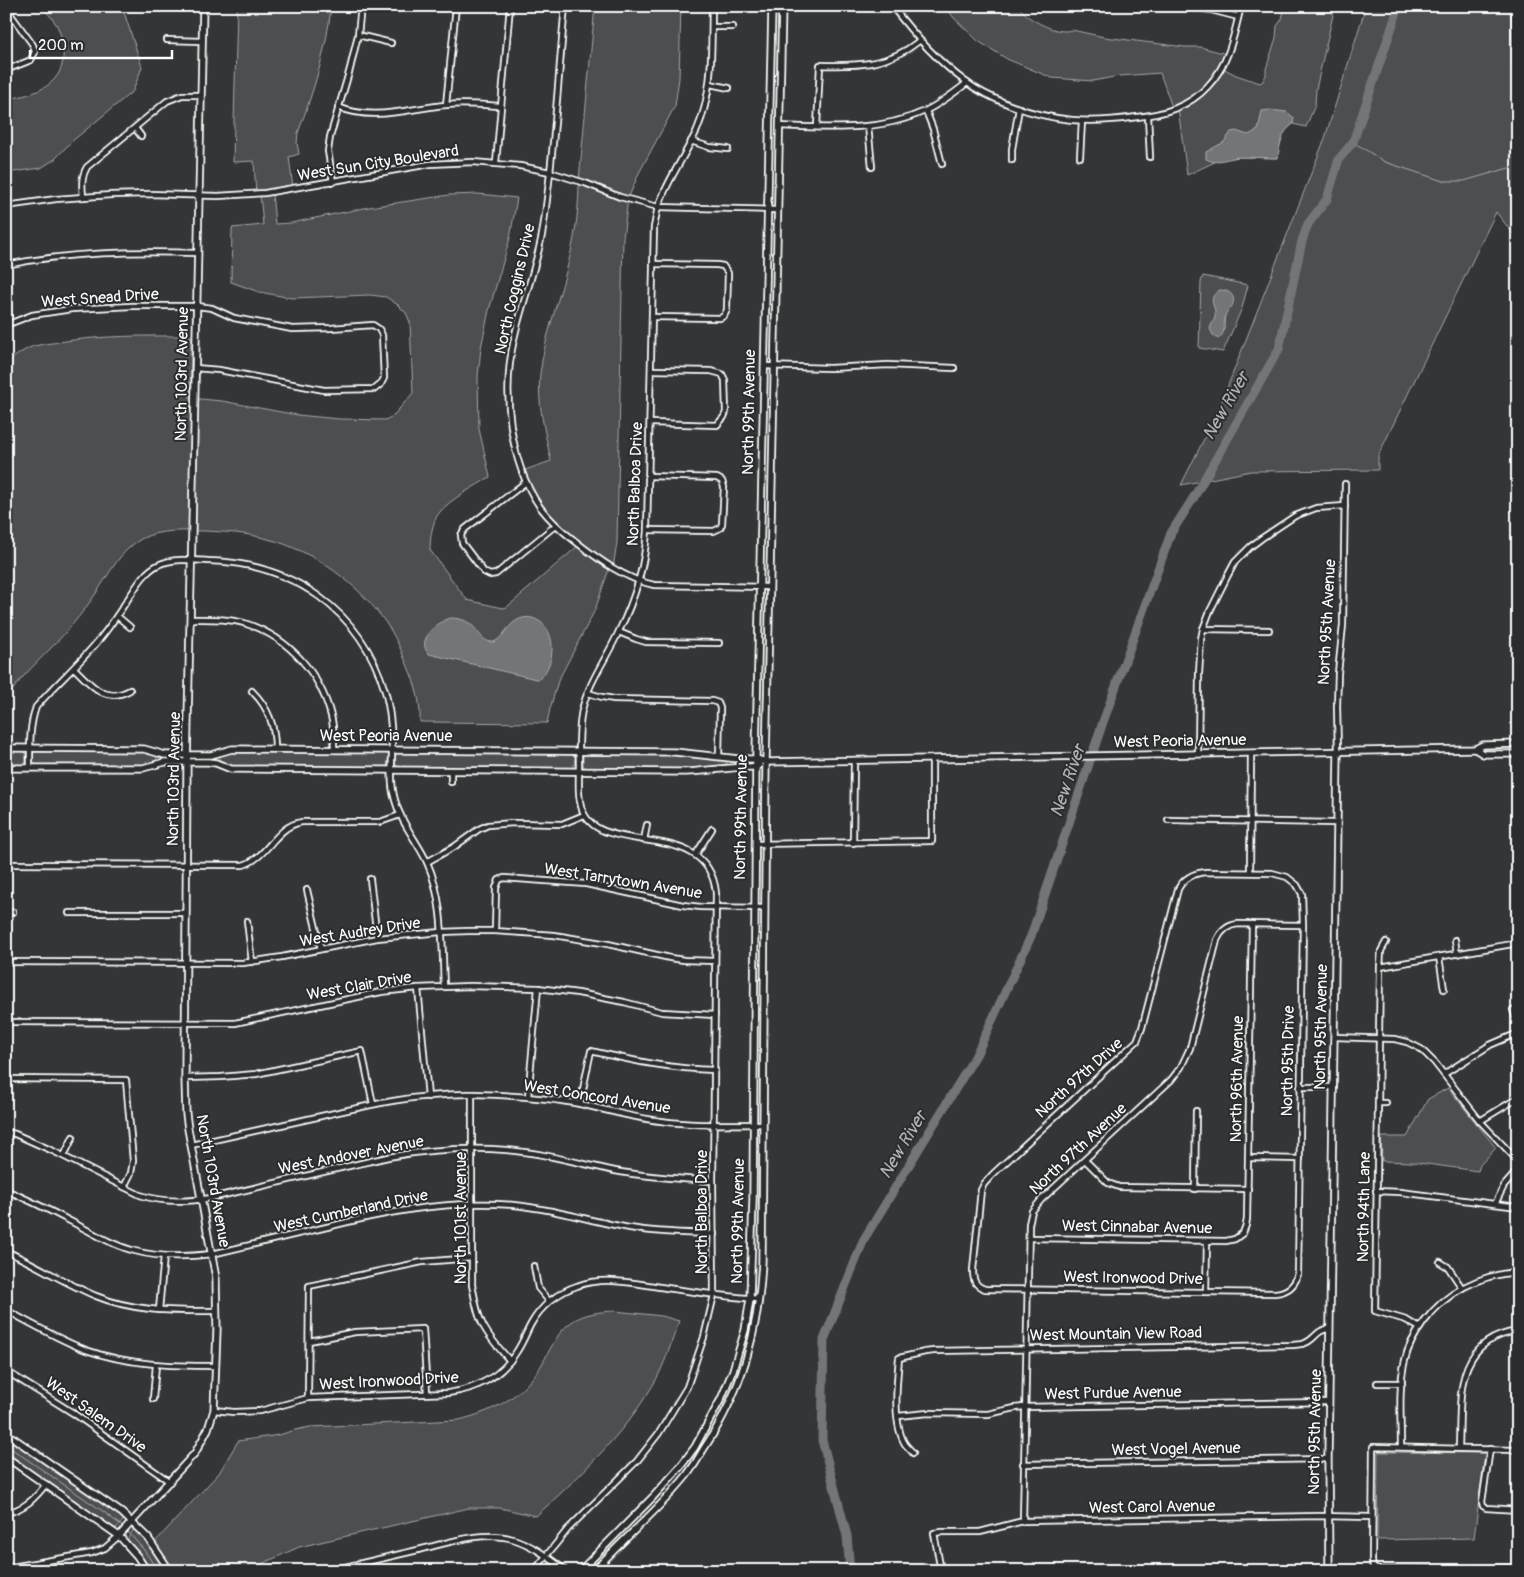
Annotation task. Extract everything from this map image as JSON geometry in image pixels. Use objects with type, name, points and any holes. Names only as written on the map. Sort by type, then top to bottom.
[{"type":"highway","points":[[1516,6],[1518,68]]},
{"type":"street","name":"North 103rd Avenue","points":[[119,1536],[195,1453],[208,1429],[214,1410],[216,1288],[212,1254],[186,1114],[185,1078],[187,759],[203,6]]},
{"type":"street","points":[[333,182],[328,151],[330,137],[358,35],[361,6]]},
{"type":"street","points":[[446,105],[456,6]]},
{"type":"street","points":[[496,163],[510,6]]},
{"type":"street","name":"North Coggins Drive","points":[[565,6],[550,172],[540,244],[530,286],[514,336],[510,365],[509,395],[511,423],[518,458],[526,482],[540,506],[556,525],[587,550],[621,573],[639,581],[667,586],[769,587]]},
{"type":"street","name":"North Balboa Drive","points":[[584,816],[579,799],[581,718],[597,670],[619,632],[639,581],[645,556],[649,476],[654,227],[658,207],[664,192],[700,121],[710,84],[712,6]]},
{"type":"street","name":"North 99th Avenue","points":[[580,1571],[667,1482],[695,1447],[721,1399],[741,1345],[750,1298],[752,1256],[756,759],[772,6]]},
{"type":"street","name":"North 99th Avenue","points":[[594,1571],[675,1490],[716,1431],[733,1397],[747,1360],[759,1299],[762,1261],[769,587],[782,6]]},
{"type":"street","points":[[892,6],[919,41],[967,83],[1000,101],[1042,116],[1082,121],[1116,120],[1148,116],[1173,110],[1184,105],[1208,87],[1222,68],[1233,37],[1240,6]]},
{"type":"street","points":[[1183,6],[1238,16]]},
{"type":"street","points":[[6,8],[33,45],[35,52],[31,60],[6,70]]},
{"type":"street","points":[[712,27],[733,27]]},
{"type":"street","points":[[358,35],[391,42]]},
{"type":"street","points":[[167,40],[202,41]]},
{"type":"street","points":[[817,127],[820,65],[850,66],[875,63],[908,50],[919,41]]},
{"type":"street","points":[[780,126],[868,126],[892,122],[926,111],[967,83]]},
{"type":"street","points":[[710,84],[729,88]]},
{"type":"street","points":[[83,197],[82,180],[87,167],[167,101],[182,95],[201,95]]},
{"type":"street","points":[[338,107],[348,111],[374,115],[446,105],[500,106]]},
{"type":"street","points":[[1012,160],[1019,108]]},
{"type":"street","points":[[926,111],[942,164]]},
{"type":"street","points":[[1148,116],[1150,156]]},
{"type":"street","points":[[1080,157],[1082,121]]},
{"type":"street","points":[[868,126],[872,167]]},
{"type":"street","points":[[134,128],[141,136]]},
{"type":"street","points":[[691,141],[709,147],[728,149]]},
{"type":"street","name":"West Sun City Boulevard","points":[[6,206],[83,197],[139,194],[265,193],[430,164],[473,162],[520,166],[550,172],[620,197],[658,207],[777,210]]},
{"type":"street","points":[[768,168],[778,168]]},
{"type":"street","points":[[6,265],[86,254],[137,252],[198,253]]},
{"type":"street","points":[[652,317],[720,318],[724,316],[727,310],[728,293],[728,274],[723,266],[653,264]]},
{"type":"street","points":[[765,305],[775,305]]},
{"type":"street","name":"West Snead Drive","points":[[6,325],[32,315],[72,309],[132,306],[197,306],[212,308],[234,318],[292,329],[373,325],[381,332],[384,378],[376,389],[313,388],[219,370],[195,368]]},
{"type":"street","points":[[764,366],[830,368],[888,365],[954,368]]},
{"type":"street","points":[[650,370],[717,372],[724,376],[726,396],[726,412],[717,425],[650,423]]},
{"type":"street","points":[[647,530],[714,531],[720,528],[722,524],[724,484],[719,479],[711,477],[649,476]]},
{"type":"street","points":[[526,482],[465,529],[461,536],[462,544],[484,572],[490,575],[496,574],[556,525]]},
{"type":"street","name":"North 95th Avenue","points":[[1329,1571],[1328,1459],[1335,1037],[1336,822],[1338,701],[1343,625],[1345,484]]},
{"type":"street","points":[[1198,754],[1199,674],[1203,629],[1235,562],[1250,547],[1295,516],[1316,508],[1345,506]]},
{"type":"street","points":[[30,768],[32,719],[36,707],[100,640],[142,578],[157,565],[167,562],[191,560],[238,563],[266,569],[305,587],[334,609],[355,632],[377,669],[385,690],[390,713],[394,796],[400,815],[427,862],[437,894],[444,986]]},
{"type":"street","points":[[117,616],[130,627]]},
{"type":"street","points":[[190,619],[221,620],[247,624],[273,636],[289,647],[306,664],[322,689],[331,715],[334,750]]},
{"type":"street","points":[[1203,629],[1269,630]]},
{"type":"street","points":[[619,632],[636,640],[646,642],[719,643]]},
{"type":"street","points":[[758,658],[768,658]]},
{"type":"street","points":[[74,668],[91,686],[100,692],[110,695],[121,695],[130,690]]},
{"type":"street","points":[[252,691],[265,707],[272,722],[275,734],[275,749]]},
{"type":"street","points":[[588,693],[614,699],[712,701],[718,704],[720,708],[719,756]]},
{"type":"street","name":"West Peoria Avenue","points":[[1475,750],[1484,745],[1518,744]]},
{"type":"street","name":"West Peoria Avenue","points":[[6,748],[144,749],[164,755],[212,762],[234,769],[694,772],[756,766],[766,762]]},
{"type":"street","name":"West Peoria Avenue","points":[[6,768],[143,768],[232,749],[675,752],[756,759],[766,762],[1475,750],[1483,754],[1518,754]]},
{"type":"street","points":[[1250,872],[1251,754]]},
{"type":"street","points":[[755,844],[932,841],[932,759]]},
{"type":"street","points":[[854,761],[854,843]]},
{"type":"street","points":[[451,770],[451,782]]},
{"type":"street","points":[[6,864],[235,865],[247,863],[258,857],[286,828],[297,822],[380,822],[400,815]]},
{"type":"street","points":[[427,862],[454,848],[478,829],[488,825],[513,823],[562,824],[584,816],[592,825],[606,832],[696,854],[712,829]]},
{"type":"street","points":[[1168,820],[1336,822]]},
{"type":"street","points":[[644,840],[647,825]]},
{"type":"street","name":"North Balboa Drive","points":[[534,1571],[545,1555],[568,1529],[637,1461],[664,1425],[687,1387],[704,1337],[714,1295],[713,1180],[716,907],[713,876],[696,854]]},
{"type":"street","name":"North 95th Drive","points":[[1250,872],[1282,874],[1297,885],[1303,899],[1298,1274],[1296,1281],[1291,1287]]},
{"type":"street","name":"North 97th Drive","points":[[976,1284],[973,1270],[980,1196],[984,1184],[1137,1041],[1179,886],[1185,879],[1198,873],[1250,872]]},
{"type":"street","name":"West Tarrytown Avenue","points":[[495,931],[496,888],[499,880],[504,878],[586,884],[683,905],[765,908]]},
{"type":"street","points":[[370,879],[377,938]]},
{"type":"street","points":[[307,890],[321,949]]},
{"type":"street","points":[[6,912],[13,912]]},
{"type":"street","points":[[69,913],[186,913]]},
{"type":"street","points":[[247,921],[252,962]]},
{"type":"street","name":"North 97th Avenue","points":[[1023,1522],[1027,1289],[1030,1220],[1035,1207],[1171,1080],[1181,1067],[1190,1048],[1220,934],[1233,924],[1303,925]]},
{"type":"street","name":"North 96th Avenue","points":[[1243,1233],[1247,1222],[1249,1158],[1252,924]]},
{"type":"street","name":"West Audrey Drive","points":[[6,962],[252,962],[377,938],[441,932],[495,931],[554,935],[608,944],[670,958],[716,961]]},
{"type":"street","points":[[1455,940],[1457,954]]},
{"type":"street","name":"North 94th Lane","points":[[1386,942],[1381,950],[1380,967],[1375,1311],[1406,1320],[1420,1328]]},
{"type":"street","points":[[1380,967],[1518,943]]},
{"type":"street","points":[[1439,958],[1444,989]]},
{"type":"street","name":"West Clair Drive","points":[[6,1022],[226,1023],[250,1020],[364,995],[444,986],[538,988],[578,993],[662,1012],[715,1015]]},
{"type":"street","points":[[418,988],[428,1097]]},
{"type":"street","points":[[528,1097],[538,988]]},
{"type":"street","points":[[1513,1010],[1518,1024]]},
{"type":"street","points":[[754,1032],[764,1032]]},
{"type":"street","points":[[1444,1074],[1490,1045],[1518,1033]]},
{"type":"street","points":[[1335,1037],[1395,1039],[1416,1046],[1426,1053],[1480,1121],[1518,1161]]},
{"type":"street","points":[[185,1078],[256,1074],[362,1051],[373,1104]]},
{"type":"street","points":[[580,1104],[591,1051],[663,1067],[715,1070]]},
{"type":"street","points":[[6,1079],[126,1080],[133,1155],[131,1173],[124,1186]]},
{"type":"street","points":[[1300,1087],[1334,1087]]},
{"type":"street","name":"West Concord Avenue","points":[[191,1145],[373,1104],[472,1094],[528,1097],[580,1104],[615,1114],[662,1122],[763,1124]]},
{"type":"street","name":"North 101st Avenue","points":[[472,1094],[472,1285],[477,1310],[482,1323],[491,1338],[510,1361]]},
{"type":"street","points":[[1480,1121],[1518,1098]]},
{"type":"street","points":[[1378,1103],[1386,1103]]},
{"type":"street","points":[[1195,1189],[1196,1112]]},
{"type":"street","name":"West Andover Avenue","points":[[6,1132],[16,1134],[64,1156],[146,1197],[163,1201],[184,1202],[202,1199],[388,1157],[414,1153],[473,1149],[536,1153],[651,1176],[713,1180]]},
{"type":"street","points":[[64,1156],[73,1138]]},
{"type":"street","points":[[1249,1158],[1300,1159]]},
{"type":"street","points":[[1085,1160],[1104,1180],[1113,1186],[1248,1189]]},
{"type":"street","points":[[1495,1204],[1504,1186],[1518,1170]]},
{"type":"street","name":"West Cumberland Drive","points":[[6,1190],[47,1209],[106,1241],[136,1251],[164,1256],[212,1254],[388,1212],[427,1206],[473,1203],[549,1210],[633,1228],[670,1233],[714,1234]]},
{"type":"street","points":[[1376,1191],[1400,1192],[1518,1207]]},
{"type":"street","name":"West Cinnabar Avenue","points":[[1029,1238],[1207,1241],[1231,1240],[1243,1233]]},
{"type":"street","points":[[1206,1292],[1207,1241]]},
{"type":"street","points":[[6,1251],[97,1296],[126,1305],[159,1310],[217,1311]]},
{"type":"street","points":[[159,1310],[164,1256]]},
{"type":"street","points":[[308,1398],[309,1286],[422,1262],[472,1258]]},
{"type":"street","points":[[1440,1262],[1448,1267],[1462,1288]]},
{"type":"street","points":[[534,1266],[538,1288],[549,1301]]},
{"type":"street","points":[[1401,1447],[1402,1383],[1405,1358],[1420,1328],[1437,1306],[1462,1288],[1492,1276],[1518,1272]]},
{"type":"street","name":"West Ironwood Drive","points":[[214,1410],[234,1412],[260,1411],[308,1398],[466,1390],[494,1376],[510,1361],[531,1323],[549,1301],[566,1290],[590,1282],[616,1281],[714,1295],[759,1299]]},
{"type":"street","name":"West Ironwood Drive","points":[[976,1284],[985,1288],[1275,1293],[1285,1291],[1291,1287]]},
{"type":"street","points":[[6,1310],[63,1340],[100,1354],[156,1365],[216,1366]]},
{"type":"street","points":[[309,1341],[356,1332],[423,1328],[427,1393]]},
{"type":"street","name":"West Mountain View Road","points":[[898,1416],[896,1395],[899,1358],[925,1352],[1293,1345],[1304,1344],[1319,1331],[1330,1329]]},
{"type":"street","points":[[1459,1448],[1462,1382],[1469,1362],[1480,1347],[1499,1336],[1518,1332]]},
{"type":"street","points":[[98,1361],[100,1354]]},
{"type":"street","points":[[153,1399],[156,1365]]},
{"type":"street","name":"West Salem Drive","points":[[6,1372],[66,1408],[170,1482]]},
{"type":"street","points":[[1377,1383],[1402,1383]]},
{"type":"street","name":"West Purdue Avenue","points":[[898,1416],[924,1413],[988,1414],[1024,1407],[1329,1402]]},
{"type":"street","points":[[898,1416],[904,1443],[913,1453]]},
{"type":"street","points":[[6,1434],[100,1497],[132,1522],[152,1544],[170,1571]]},
{"type":"street","points":[[1518,1450],[1373,1447],[1372,1562],[1373,1568],[1378,1570],[1518,1568]]},
{"type":"street","points":[[1490,1449],[1483,1506],[1486,1508],[1518,1510]]},
{"type":"street","points":[[6,1457],[119,1536],[147,1571]]},
{"type":"street","name":"West Vogel Avenue","points":[[1024,1464],[1328,1459]]},
{"type":"street","points":[[667,1482],[675,1490]]},
{"type":"street","points":[[6,1513],[19,1509],[32,1501],[46,1484]]},
{"type":"street","name":"West Carol Avenue","points":[[941,1571],[934,1533],[941,1532],[980,1532],[1023,1522],[1328,1516],[1372,1517]]},
{"type":"street","points":[[6,1568],[92,1553],[105,1548],[119,1536]]},
{"type":"street","points":[[328,1571],[483,1536],[512,1539],[528,1545],[566,1571]]},
{"type":"shaded area","points":[[41,6],[122,6],[142,67],[133,91],[71,142],[55,159],[41,168],[6,173],[6,99],[28,95],[46,86],[54,80],[63,62],[62,40],[59,30],[53,19]]},
{"type":"shaded area","points":[[237,6],[331,6],[319,71],[298,133],[299,154],[289,157],[293,188],[272,192],[275,224],[291,223],[369,207],[449,195],[479,194],[517,198],[510,238],[489,310],[481,348],[478,376],[479,429],[490,477],[456,498],[439,513],[433,526],[430,546],[430,550],[467,600],[503,608],[507,607],[579,545],[540,506],[522,471],[551,461],[541,407],[540,374],[549,329],[572,247],[578,209],[595,6],[681,6],[679,78],[675,106],[639,173],[628,199],[623,238],[617,543],[613,568],[610,566],[595,610],[558,681],[547,723],[420,722],[416,690],[397,641],[375,609],[349,582],[318,561],[285,544],[252,535],[204,531],[172,531],[148,536],[124,552],[79,616],[21,680],[6,701],[6,364],[15,357],[33,346],[41,344],[125,336],[191,336],[190,398],[222,401],[297,415],[339,419],[385,420],[393,416],[413,393],[410,322],[406,313],[386,297],[370,295],[292,298],[259,292],[231,282],[232,228],[263,225],[260,194],[256,194],[254,161],[233,162]]},
{"type":"shaded area","points":[[945,6],[1018,6],[1030,18],[1056,30],[1072,30],[1104,37],[1185,47],[1200,47],[1223,53],[1227,56],[1223,68],[1236,75],[1260,83],[1266,75],[1266,69],[1276,38],[1277,26],[1282,19],[1285,6],[1335,6],[1316,89],[1315,105],[1306,127],[1293,124],[1289,127],[1282,139],[1277,158],[1238,157],[1219,160],[1187,175],[1178,108],[1173,110],[1160,73],[1119,76],[1093,81],[1052,78],[1007,59],[978,41],[954,18]]},
{"type":"shaded area","points":[[1366,6],[1518,6],[1518,240],[1496,212],[1378,456],[1378,470],[1251,471],[1181,485],[1218,411],[1325,138]]},
{"type":"shaded area","points":[[1262,111],[1287,112],[1294,118],[1293,124],[1283,135],[1277,158],[1238,157],[1214,162],[1206,159],[1206,152],[1224,142],[1231,132],[1236,131],[1248,135],[1258,130]]},
{"type":"shaded area","points":[[1203,276],[1248,285],[1242,308],[1223,352],[1199,348],[1201,282]]},
{"type":"shaded area","points":[[1220,290],[1229,292],[1234,299],[1224,319],[1223,334],[1218,339],[1210,329],[1215,317],[1213,296]]},
{"type":"shaded area","points":[[450,618],[467,621],[482,637],[491,642],[499,638],[518,620],[532,618],[541,622],[547,628],[552,646],[552,655],[545,672],[539,679],[536,679],[429,654],[425,649],[426,638],[439,623]]},
{"type":"shaded area","points":[[6,750],[25,751],[26,762],[22,765],[6,765]]},
{"type":"shaded area","points":[[35,750],[144,751],[155,754],[157,758],[152,763],[139,766],[37,765],[33,761]]},
{"type":"shaded area","points":[[232,751],[385,753],[389,755],[387,766],[383,767],[232,766],[220,762],[219,758],[221,755]]},
{"type":"shaded area","points":[[398,753],[572,754],[575,757],[574,766],[571,769],[399,767],[396,766],[395,756]]},
{"type":"shaded area","points":[[586,754],[674,754],[725,759],[727,762],[723,765],[677,770],[589,769],[583,766],[583,756]]},
{"type":"shaded area","points":[[1448,1088],[1496,1148],[1480,1165],[1478,1171],[1412,1162],[1382,1161],[1381,1137],[1407,1137],[1428,1099]]},
{"type":"shaded area","points":[[615,1311],[662,1316],[679,1321],[668,1354],[653,1385],[628,1421],[599,1455],[536,1516],[500,1508],[469,1508],[299,1547],[246,1571],[173,1571],[155,1542],[219,1473],[238,1441],[279,1435],[310,1427],[459,1420],[481,1413],[510,1399],[526,1385],[540,1367],[556,1339],[574,1320],[589,1314]]},
{"type":"shaded area","points":[[6,1436],[123,1516],[123,1521],[117,1528],[114,1528],[6,1454]]},
{"type":"shaded area","points":[[1378,1452],[1485,1453],[1474,1538],[1377,1540]]},
{"type":"shaded area","points":[[133,1530],[142,1535],[168,1571],[150,1571],[127,1540]]},
{"type":"waterway","name":"New River","points":[[850,1571],[847,1536],[822,1440],[824,1340],[864,1239],[976,1055],[1031,936],[1103,722],[1171,533],[1194,497],[1279,349],[1302,241],[1308,224],[1327,199],[1339,159],[1353,142],[1399,6]]},
{"type":"waterway","points":[[1353,142],[1385,162],[1443,181],[1464,181],[1509,168]]},
{"type":"waterway","points":[[6,1445],[104,1512],[124,1528]]},
{"type":"waterway","points":[[127,1531],[144,1550],[158,1571]]}]
